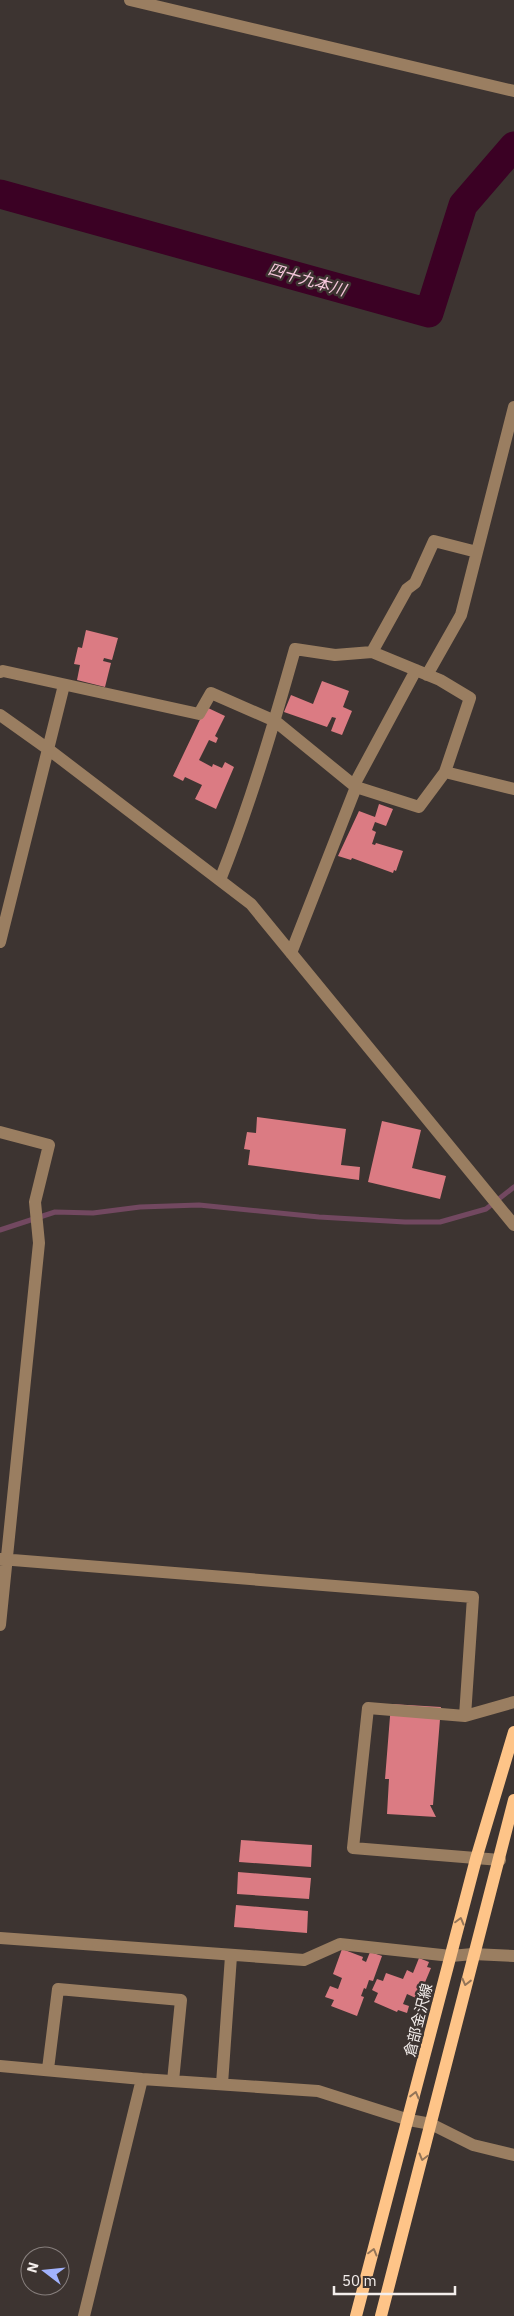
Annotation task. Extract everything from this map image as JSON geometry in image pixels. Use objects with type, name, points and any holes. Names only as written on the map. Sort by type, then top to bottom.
[{"type":"main road","name":"倉部金沢線","points":[[356,2316],[476,1859],[514,1732]]},
{"type":"main road","points":[[380,2316],[431,2124],[473,1954],[500,1860],[514,1800]]},
{"type":"street","points":[[130,0],[514,91]]},
{"type":"street","points":[[291,953],[355,786],[421,672],[461,615],[514,407]]},
{"type":"street","points":[[372,652],[407,589],[416,583],[434,541],[477,552]]},
{"type":"street","points":[[0,672],[3,671],[199,714],[212,693],[275,721],[355,786],[419,807],[445,772],[470,698],[440,680],[372,652],[335,655],[295,649],[275,721],[244,820],[220,880]]},
{"type":"street","points":[[0,942],[64,684]]},
{"type":"street","points":[[0,715],[48,748],[251,904],[514,1225]]},
{"type":"street","points":[[445,772],[514,789]]},
{"type":"street","points":[[0,1132],[49,1146],[35,1202],[39,1243],[3,1559],[0,1625]]},
{"type":"street","points":[[3,1559],[473,1597],[465,1716]]},
{"type":"street","points":[[500,1860],[353,1848],[368,1708],[465,1716],[514,1702]]},
{"type":"street","points":[[0,1938],[304,1960],[340,1944],[450,1956],[473,1954],[514,1956]]},
{"type":"street","points":[[222,2084],[231,1956]]},
{"type":"street","points":[[48,2069],[58,1989],[181,2000],[173,2081]]},
{"type":"street","points":[[0,2066],[142,2079],[318,2091],[409,2120],[431,2124],[473,2145],[514,2155]]},
{"type":"street","points":[[84,2316],[142,2079]]},
{"type":"building","points":[[86,630],[118,638],[112,660],[104,658],[103,661],[111,663],[105,687],[77,680],[80,665],[74,664],[78,647],[82,648]]},
{"type":"building","points":[[322,681],[349,691],[343,707],[352,711],[342,735],[331,731],[336,718],[332,717],[327,727],[284,712],[291,695],[313,704]]},
{"type":"building","points":[[206,707],[225,716],[215,736],[218,738],[216,743],[209,740],[199,760],[212,767],[213,764],[222,768],[225,762],[234,767],[216,809],[195,799],[202,785],[185,777],[183,781],[173,776]]},
{"type":"building","points":[[379,804],[393,809],[386,826],[375,822],[372,830],[376,832],[372,844],[375,845],[376,843],[403,851],[396,871],[394,870],[393,873],[352,858],[351,860],[338,856],[359,811],[375,817]]},
{"type":"building","points":[[257,1117],[346,1129],[341,1165],[360,1167],[359,1180],[248,1165],[250,1150],[244,1149],[247,1132],[256,1133]]},
{"type":"building","points":[[382,1121],[421,1130],[412,1168],[446,1176],[440,1199],[368,1182]]},
{"type":"building","points":[[391,1704],[441,1707],[433,1805],[430,1805],[436,1817],[387,1814],[389,1779],[385,1779]]},
{"type":"building","points":[[241,1840],[312,1845],[311,1867],[239,1862]]},
{"type":"building","points":[[238,1872],[311,1878],[309,1899],[237,1894]]},
{"type":"building","points":[[236,1905],[308,1911],[307,1933],[234,1927]]},
{"type":"building","points":[[342,1949],[363,1957],[362,1960],[366,1962],[370,1952],[382,1956],[373,1981],[369,1980],[366,1989],[364,1988],[361,1996],[364,1997],[357,2016],[331,2006],[334,2000],[325,1997],[330,1986],[338,1989],[342,1978],[333,1974]]},
{"type":"building","points":[[419,1958],[429,1962],[427,1967],[431,1968],[418,1999],[407,1994],[403,2004],[409,2006],[407,2013],[398,2010],[397,2012],[374,2002],[378,1993],[372,1990],[377,1979],[383,1981],[386,1973],[403,1979],[407,1970],[413,1973]]},
{"type":"waterway","name":"四十九本川","points":[[0,194],[429,313],[463,205],[514,146]]},
{"type":"waterway","points":[[0,1230],[55,1212],[93,1213],[140,1207],[199,1205],[319,1217],[440,1222],[486,1209],[514,1187]]}]
